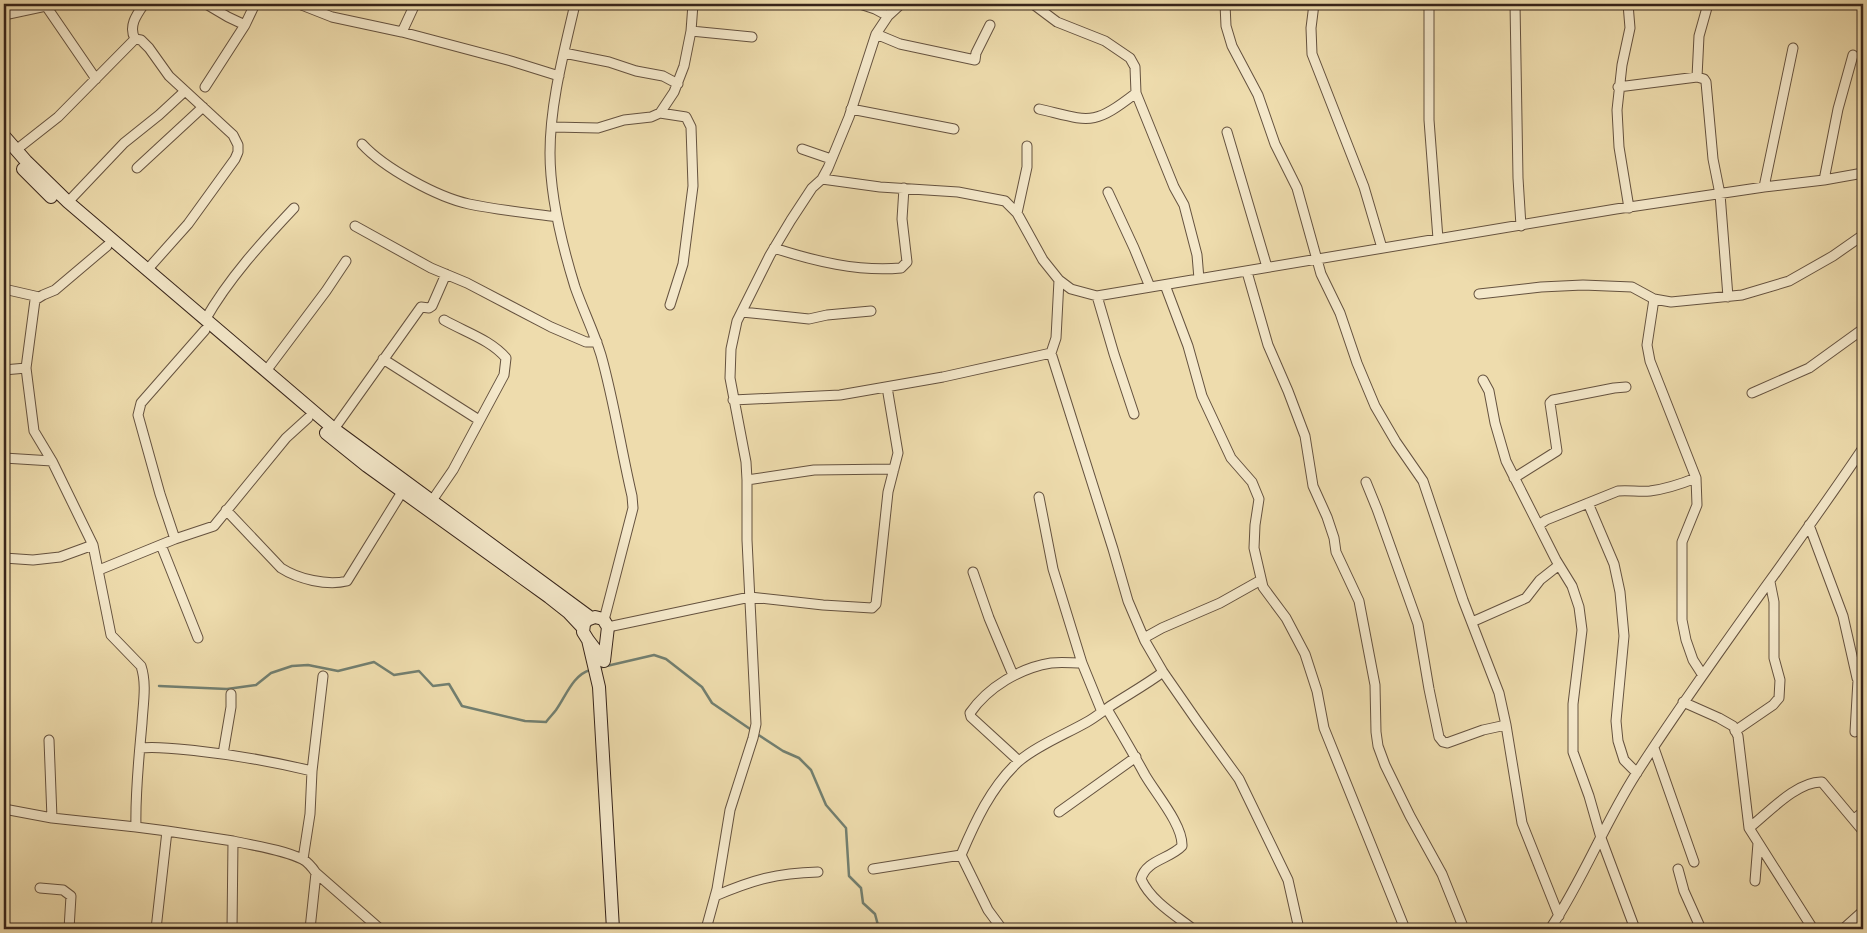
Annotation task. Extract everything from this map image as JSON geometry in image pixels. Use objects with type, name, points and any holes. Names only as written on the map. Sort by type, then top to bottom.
[{"type":"street","points":[[135,39],[133,35],[134,19],[144,4]]},
{"type":"street","points":[[206,4],[245,25]]},
{"type":"street","points":[[205,87],[245,25],[254,4]]},
{"type":"street","points":[[299,4],[332,17],[402,32],[559,76]]},
{"type":"street","points":[[402,32],[415,4]]},
{"type":"street","points":[[575,4],[559,76],[552,127],[550,153],[557,216],[575,288],[597,342],[632,496],[633,508],[606,624],[599,687],[613,929]]},
{"type":"street","points":[[660,113],[678,84],[687,53],[693,4]]},
{"type":"street","points":[[860,4],[888,16]]},
{"type":"street","points":[[706,929],[715,896],[730,810],[756,724],[747,540],[746,462],[730,378],[731,349],[737,321],[774,248],[812,188],[822,179],[851,109],[876,34],[888,16],[901,4]]},
{"type":"street","points":[[1033,4],[1057,22],[1105,41],[1130,58],[1135,67],[1136,93],[1174,187],[1184,205],[1197,255],[1199,278]]},
{"type":"street","points":[[1225,4],[1226,26],[1232,46],[1258,95],[1275,144],[1297,188],[1321,274],[1340,313],[1351,348],[1375,406],[1396,442],[1424,481],[1462,600],[1499,693],[1522,823],[1559,916]]},
{"type":"street","points":[[1314,4],[1310,28],[1312,54],[1364,187],[1382,248]]},
{"type":"street","points":[[1429,4],[1429,120],[1438,239]]},
{"type":"street","points":[[1515,4],[1518,178],[1521,226]]},
{"type":"street","points":[[1628,4],[1630,28],[1618,87],[1617,110],[1619,147],[1629,208]]},
{"type":"street","points":[[1697,77],[1699,36],[1708,4]]},
{"type":"street","points":[[4,15],[45,5],[96,79]]},
{"type":"street","points":[[876,34],[900,44],[975,60],[976,53],[990,25]]},
{"type":"street","points":[[691,31],[752,37]]},
{"type":"street","points":[[10,150],[58,117],[135,39]]},
{"type":"street","points":[[135,39],[141,40],[150,48],[169,76],[233,135],[238,144],[238,152],[222,178],[188,224],[147,270]]},
{"type":"street","points":[[1764,187],[1793,48]]},
{"type":"street","points":[[564,53],[663,76],[678,84]]},
{"type":"street","points":[[1824,180],[1838,109],[1853,55]]},
{"type":"street","points":[[1618,87],[1697,77],[1704,79],[1706,82],[1713,158],[1720,194],[1728,297]]},
{"type":"street","points":[[68,202],[124,143],[185,91]]},
{"type":"street","points":[[1039,109],[1089,119],[1096,118],[1114,110],[1136,93]]},
{"type":"street","points":[[137,168],[203,107]]},
{"type":"street","points":[[851,109],[954,129]]},
{"type":"street","points":[[552,127],[598,128],[624,120],[651,117],[660,113],[686,117],[691,127],[693,186],[683,264],[670,305]]},
{"type":"street","points":[[1227,132],[1267,267]]},
{"type":"street","points":[[4,136],[10,150],[37,185],[106,246],[266,371],[334,429],[432,502],[587,629]]},
{"type":"street","points":[[362,144],[391,168],[467,204],[557,216]]},
{"type":"street","points":[[1017,213],[1028,146]]},
{"type":"street","points":[[802,149],[831,159]]},
{"type":"street","points":[[10,150],[147,270],[308,418],[366,466],[550,597],[587,629],[607,688],[620,929]]},
{"type":"street","points":[[822,179],[958,192],[1005,201],[1017,213],[1043,260],[1059,280],[1071,289],[1097,296],[1629,208],[1863,173]]},
{"type":"street","points":[[774,248],[809,259],[838,264],[882,269],[901,268],[906,262],[907,254],[902,219],[904,188]]},
{"type":"street","points":[[1108,192],[1150,287]]},
{"type":"street","points":[[175,539],[138,415],[141,403],[205,325],[217,299],[294,208]]},
{"type":"street","points":[[354,226],[431,268],[467,283],[550,327],[586,342],[597,342]]},
{"type":"street","points":[[1480,294],[1583,284],[1632,287],[1654,299],[1671,302],[1742,296],[1789,281],[1833,256],[1863,235]]},
{"type":"street","points":[[4,290],[38,297],[55,290],[106,246]]},
{"type":"street","points":[[266,371],[326,291],[346,260]]},
{"type":"street","points":[[1247,272],[1268,345],[1305,436],[1313,486],[1327,517],[1334,538],[1336,552],[1359,602],[1375,685],[1378,746],[1385,765],[1410,816],[1442,874],[1464,929]]},
{"type":"street","points":[[334,429],[420,307],[429,308],[432,306],[446,274]]},
{"type":"street","points":[[1059,280],[1056,338],[1051,353],[1128,601],[1144,638],[1163,672],[1239,779],[1288,880],[1299,929]]},
{"type":"street","points":[[1165,285],[1188,346],[1202,396],[1230,458],[1252,482],[1259,499],[1254,548],[1263,587],[1286,618],[1305,654],[1317,691],[1324,728],[1405,929]]},
{"type":"street","points":[[1097,296],[1134,414]]},
{"type":"street","points":[[38,297],[33,312],[26,368],[34,431],[52,461],[93,545],[111,635],[141,666],[143,672],[136,827]]},
{"type":"street","points":[[1654,299],[1647,345],[1650,361],[1696,478],[1697,505],[1682,542],[1682,620],[1693,660],[1702,674]]},
{"type":"street","points":[[742,312],[809,319],[871,311]]},
{"type":"street","points":[[432,502],[453,470],[504,375],[506,358],[480,338],[444,320]]},
{"type":"street","points":[[1752,393],[1809,368],[1863,329]]},
{"type":"street","points":[[733,400],[840,395],[943,377],[1051,353]]},
{"type":"street","points":[[383,359],[479,420]]},
{"type":"street","points":[[4,370],[26,368]]},
{"type":"street","points":[[1484,380],[1489,391],[1501,447],[1514,478],[1559,565],[1572,586],[1578,607],[1582,630],[1573,704],[1573,752],[1601,838],[1636,929]]},
{"type":"street","points":[[606,624],[750,597],[872,608],[876,604],[882,562],[888,492],[898,453],[887,387]]},
{"type":"street","points":[[1514,478],[1557,451],[1550,403],[1553,400],[1626,387]]},
{"type":"street","points":[[99,570],[175,539],[214,526],[286,438],[308,418]]},
{"type":"street","points":[[1550,929],[1576,888],[1615,808],[1637,773],[1702,674],[1770,582],[1863,448]]},
{"type":"street","points":[[4,458],[52,461]]},
{"type":"street","points":[[747,480],[814,470],[894,469]]},
{"type":"street","points":[[1539,525],[1546,520],[1618,491],[1648,491],[1669,488],[1696,478]]},
{"type":"street","points":[[1366,482],[1415,614],[1439,737],[1443,742],[1447,743],[1483,730],[1506,725]]},
{"type":"street","points":[[226,510],[281,568],[290,574],[340,583],[347,581],[402,492]]},
{"type":"street","points":[[1039,497],[1054,570],[1082,663],[1105,710],[1171,814],[1182,840],[1182,846],[1176,852],[1157,861],[1143,872],[1141,879],[1147,890],[1159,902],[1193,929]]},
{"type":"street","points":[[1588,503],[1614,564],[1620,592],[1624,636],[1616,721],[1618,741],[1624,760],[1637,773]]},
{"type":"street","points":[[1809,525],[1843,616],[1861,681],[1855,732]]},
{"type":"street","points":[[4,558],[33,560],[60,557],[93,545]]},
{"type":"street","points":[[161,545],[198,638]]},
{"type":"street","points":[[1472,622],[1526,598],[1540,580],[1559,565]]},
{"type":"street","points":[[973,572],[989,618],[1013,675]]},
{"type":"street","points":[[1144,638],[1162,628],[1220,603],[1261,580]]},
{"type":"street","points":[[1736,731],[1773,705],[1779,698],[1780,680],[1774,658],[1774,602],[1770,582]]},
{"type":"street","points":[[587,629],[599,617],[606,624]]},
{"type":"street","points":[[1019,761],[971,717],[970,713],[988,694],[1013,675],[1051,663],[1082,663]]},
{"type":"street","points":[[1002,929],[988,910],[961,855],[974,825],[996,787],[1019,761],[1144,686],[1163,672]]},
{"type":"street","points":[[303,859],[310,814],[312,771],[322,676]]},
{"type":"street","points":[[223,754],[230,714],[231,694]]},
{"type":"street","points":[[1684,702],[1719,718],[1733,726],[1736,731],[1740,745],[1749,828],[1813,929]]},
{"type":"street","points":[[49,740],[52,818]]},
{"type":"street","points":[[140,748],[174,748],[262,759],[312,771]]},
{"type":"street","points":[[1654,748],[1694,862]]},
{"type":"street","points":[[1059,812],[1136,757]]},
{"type":"street","points":[[1749,828],[1793,793],[1812,782],[1822,782],[1863,831]]},
{"type":"street","points":[[4,809],[52,818],[167,830],[233,841],[267,848],[303,859],[316,873],[380,929]]},
{"type":"street","points":[[1854,819],[1863,812]]},
{"type":"street","points":[[156,929],[167,830]]},
{"type":"street","points":[[232,929],[233,841]]},
{"type":"street","points":[[1755,881],[1758,843]]},
{"type":"street","points":[[874,869],[961,855]]},
{"type":"street","points":[[1678,869],[1684,890],[1702,929]]},
{"type":"street","points":[[715,896],[759,879],[793,872],[818,872]]},
{"type":"street","points":[[310,929],[316,873]]},
{"type":"street","points":[[40,888],[63,890],[71,896],[69,929]]},
{"type":"street","points":[[1843,929],[1863,911]]},
{"type":"waterway","points":[[598,668],[654,655],[666,659],[702,687],[712,703],[753,731]]},
{"type":"waterway","points":[[159,686],[227,689],[256,685],[271,673],[292,666],[308,665],[338,671],[374,662],[394,675],[419,671],[433,686],[449,684],[462,706],[525,721],[546,722],[574,681],[590,670]]},
{"type":"waterway","points":[[757,734],[783,751],[799,758],[811,770],[826,805],[846,828],[849,876],[861,888],[863,903],[875,914],[879,929]]}]
